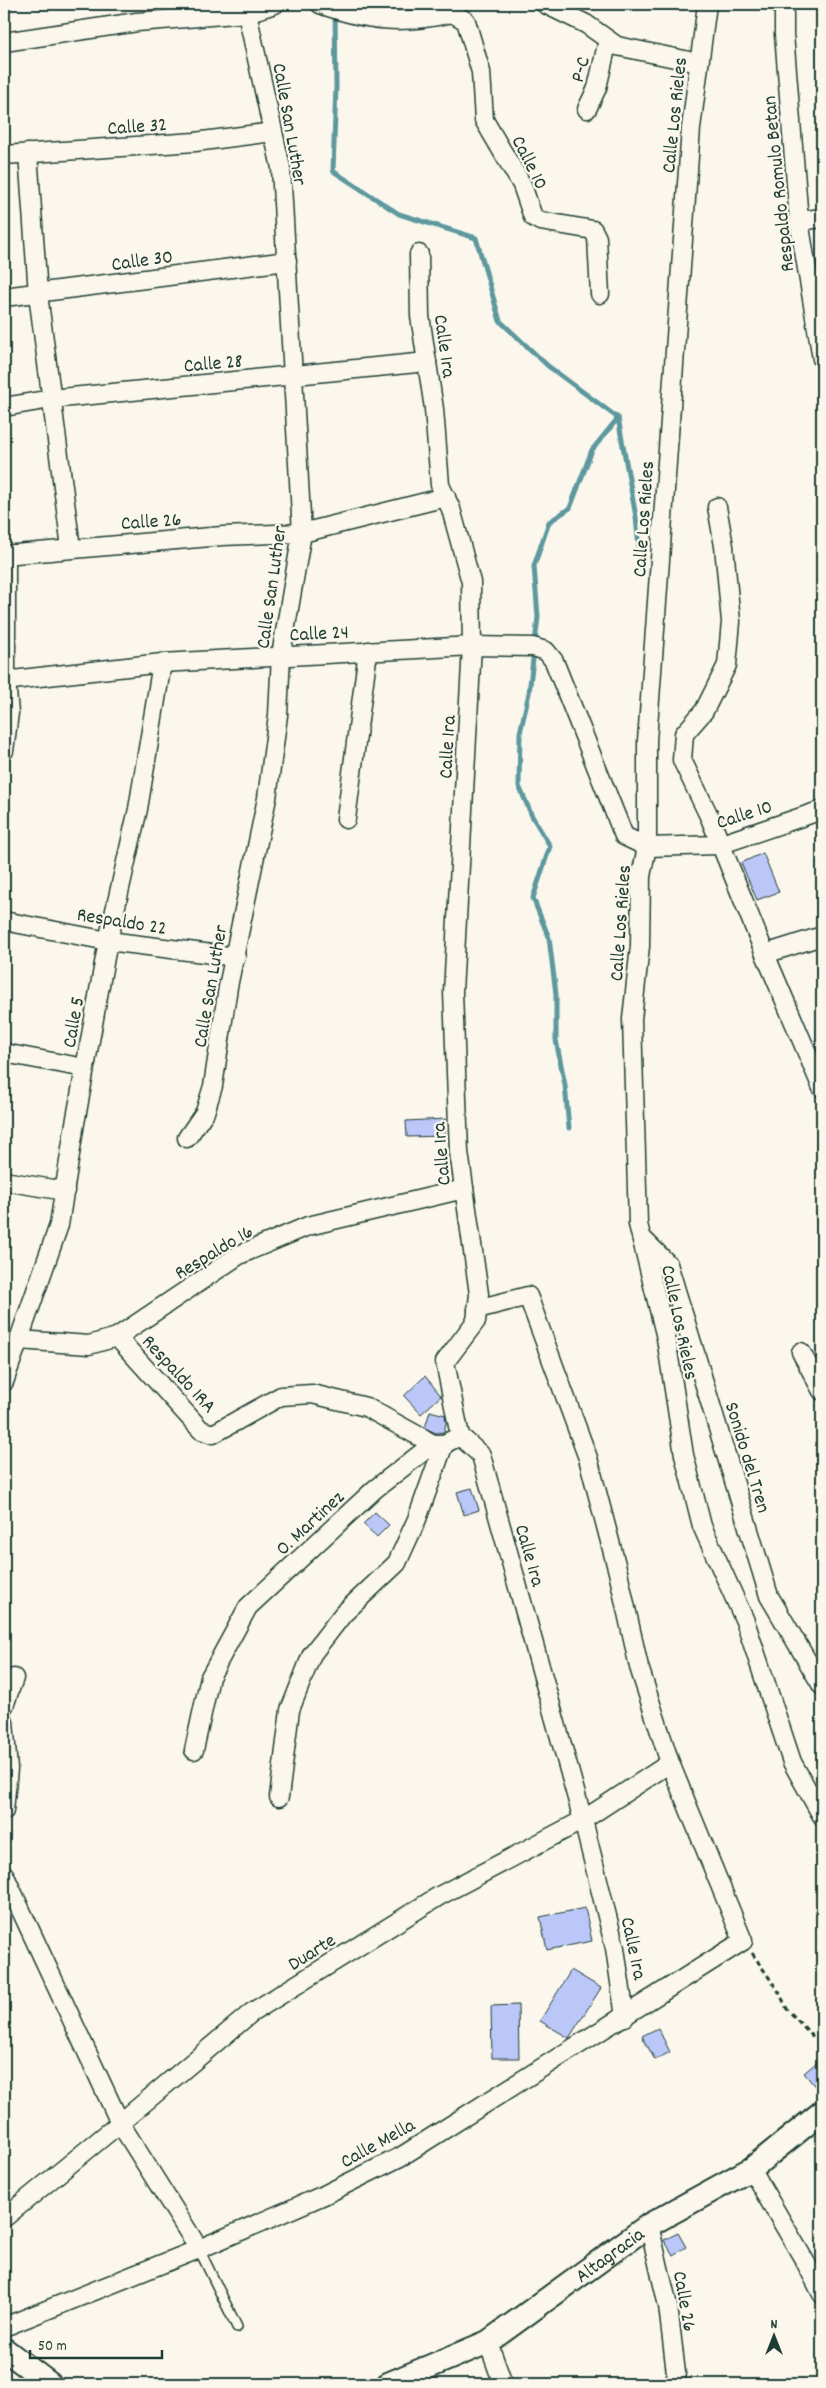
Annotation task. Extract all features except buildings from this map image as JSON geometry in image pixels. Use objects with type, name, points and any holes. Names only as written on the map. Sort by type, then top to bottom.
[{"type":"street","points":[[4,42],[275,4]]},
{"type":"street","points":[[320,4],[347,14],[366,18],[423,20],[453,8]]},
{"type":"street","points":[[546,4],[586,24],[617,46],[699,63]]},
{"type":"street","name":"Calle Los Rieles","points":[[707,4],[690,137],[648,732],[648,848],[641,876],[640,946],[632,1019],[638,1224],[666,1338],[684,1455],[702,1526],[745,1621],[792,1762],[822,1816]]},
{"type":"street","name":"Respaldo Romulo Betan","points":[[784,4],[784,34],[799,221],[822,358]]},
{"type":"street","name":"Calle San Luther","points":[[187,1138],[206,1112],[213,1086],[228,987],[236,957],[267,798],[278,715],[281,655],[302,533],[281,168],[246,8]]},
{"type":"street","name":"Calle 10","points":[[453,8],[466,21],[481,72],[484,120],[522,185],[533,217],[540,221],[593,230],[597,238],[600,294]]},
{"type":"street","name":"P-C","points":[[587,109],[597,88],[608,40]]},
{"type":"street","name":"Calle 32","points":[[4,155],[195,142],[273,132]]},
{"type":"street","points":[[28,153],[38,294],[70,548]]},
{"type":"street","points":[[799,221],[822,218]]},
{"type":"street","name":"Calle 1ra","points":[[419,254],[420,316],[434,409],[440,485],[451,509],[471,582],[472,646],[453,992],[459,1152],[479,1294],[476,1320],[445,1362],[460,1436],[481,1455],[583,1820],[615,1948],[625,2016]]},
{"type":"street","name":"Calle 30","points":[[4,297],[286,261]]},
{"type":"street","name":"Calle 28","points":[[4,406],[51,399],[427,362]]},
{"type":"street","name":"Calle 26","points":[[5,555],[222,536],[302,533],[446,497]]},
{"type":"street","points":[[717,507],[724,546],[730,622],[727,664],[704,711],[684,734],[682,760],[710,818],[719,845],[764,954],[822,1088]]},
{"type":"street","points":[[4,750],[9,713],[5,680],[5,555]]},
{"type":"street","name":"Calle 24","points":[[5,680],[162,663],[281,655],[472,646],[533,647],[546,651],[554,661],[624,836],[648,848]]},
{"type":"street","points":[[346,819],[368,651]]},
{"type":"street","name":"Calle 5","points":[[4,1382],[59,1225],[108,941],[138,809],[162,663]]},
{"type":"street","name":"Calle 10","points":[[648,848],[719,845],[822,810]]},
{"type":"street","name":"Respaldo 22","points":[[4,921],[108,941],[236,957]]},
{"type":"street","points":[[764,954],[822,936]]},
{"type":"street","points":[[4,1053],[85,1068]]},
{"type":"street","points":[[4,1181],[65,1191]]},
{"type":"street","name":"Respaldo 16","points":[[19,1340],[89,1345],[117,1337],[239,1255],[308,1226],[464,1189]]},
{"type":"street","name":"Sonido del Tren","points":[[643,1239],[668,1264],[769,1596],[822,1686]]},
{"type":"street","points":[[478,1308],[528,1296],[588,1458],[618,1572],[639,1667],[670,1763],[743,1940]]},
{"type":"street","name":"Respaldo 1RA","points":[[117,1337],[201,1430],[213,1434],[281,1396],[312,1394],[366,1407],[438,1444]]},
{"type":"street","points":[[800,1352],[822,1391]]},
{"type":"street","points":[[279,1797],[290,1710],[312,1654],[343,1614],[397,1563],[417,1519],[438,1444],[460,1436]]},
{"type":"street","name":"O. Martinez","points":[[194,1750],[210,1677],[248,1608],[375,1489],[438,1444]]},
{"type":"street","points":[[4,1706],[14,1678]]},
{"type":"street","points":[[4,1722],[8,1769],[4,1811]]},
{"type":"street","name":"Duarte","points":[[4,2218],[120,2124],[251,2013],[439,1896],[583,1820],[670,1763]]},
{"type":"street","points":[[4,1874],[120,2124],[199,2248]]},
{"type":"street","name":"Calle Mella","points":[[4,2328],[324,2195],[402,2156],[743,1940]]},
{"type":"street","name":"Altagracia","points":[[388,2384],[488,2342],[649,2225],[751,2169],[822,2112]]},
{"type":"street","points":[[751,2169],[806,2262],[822,2294]]},
{"type":"street","name":"Calle 26","points":[[649,2225],[668,2306],[676,2373],[674,2384]]},
{"type":"street","points":[[488,2342],[502,2384]]},
{"type":"street","points":[[4,2349],[50,2384]]},
{"type":"lane","points":[[199,2248],[237,2326]]},
{"type":"path","points":[[743,1940],[779,1992],[787,2009],[822,2046]]},
{"type":"waterway","points":[[335,12],[336,86],[333,171],[399,214],[476,238],[500,321],[548,366],[618,418],[636,517],[641,568]]},
{"type":"waterway","points":[[569,1128],[565,1085],[556,1040],[556,994],[549,938],[533,898],[550,846],[532,816],[519,786],[520,733],[529,693],[538,617],[534,566],[549,522],[570,508],[592,450],[618,418]]}]
